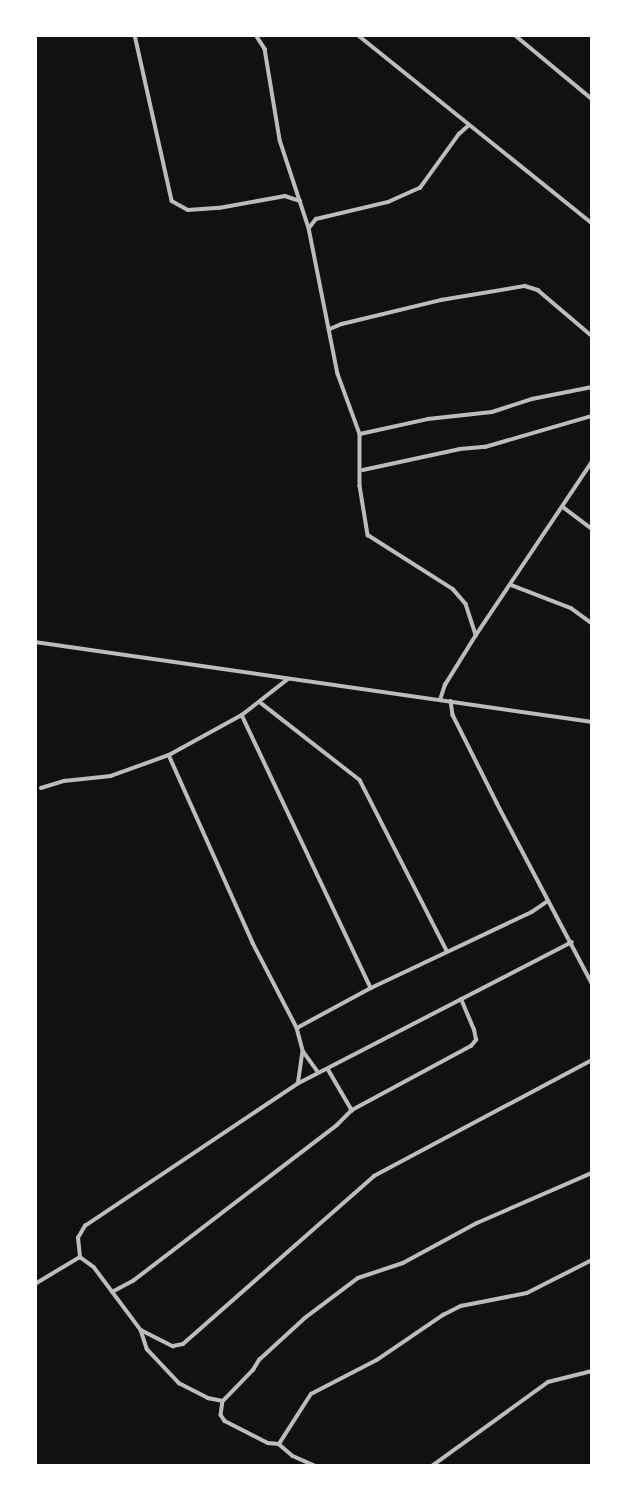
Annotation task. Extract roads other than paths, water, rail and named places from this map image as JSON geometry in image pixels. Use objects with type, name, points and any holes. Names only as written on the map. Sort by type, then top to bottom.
[{"type":"street","points":[[135,35],[172,201],[188,210],[219,208],[285,196],[300,201]]},
{"type":"street","points":[[256,35],[265,49],[280,140],[309,228],[338,374],[360,434],[360,486],[369,535],[453,589],[466,604],[476,635]]},
{"type":"street","points":[[358,35],[592,223]]},
{"type":"street","points":[[514,35],[592,99]]},
{"type":"street","points":[[309,228],[316,219],[388,202],[420,188],[459,134],[469,125]]},
{"type":"street","points":[[330,330],[342,324],[441,300],[525,286],[538,290],[592,336]]},
{"type":"street","points":[[360,434],[428,419],[492,412],[531,399],[592,387]]},
{"type":"street","points":[[362,470],[460,449],[485,447],[592,416]]},
{"type":"street","points":[[440,700],[445,685],[476,635],[592,462]]},
{"type":"street","points":[[563,507],[592,529]]},
{"type":"street","points":[[511,585],[571,608],[592,623]]},
{"type":"street","points":[[35,642],[592,722]]},
{"type":"street","points":[[41,788],[64,781],[111,776],[169,755],[261,703],[288,679]]},
{"type":"street","points":[[451,701],[453,715],[592,983]]},
{"type":"street","points":[[261,703],[360,780],[447,951]]},
{"type":"street","points":[[242,715],[371,988]]},
{"type":"street","points":[[169,755],[253,943],[298,1028],[303,1051],[297,1084]]},
{"type":"street","points":[[298,1028],[371,988],[532,912],[549,901]]},
{"type":"street","points":[[223,1401],[208,1398],[179,1383],[147,1349],[141,1330],[94,1267],[80,1257],[78,1238],[85,1226],[297,1084],[572,942]]},
{"type":"street","points":[[112,1292],[133,1281],[337,1125],[352,1110],[471,1046],[476,1040],[474,1030],[461,1000]]},
{"type":"street","points":[[303,1051],[318,1072]]},
{"type":"street","points":[[141,1330],[173,1346],[183,1345],[374,1176],[592,1060]]},
{"type":"street","points":[[328,1069],[352,1110]]},
{"type":"street","points":[[315,1466],[293,1456],[279,1444],[268,1443],[220,1415],[223,1401],[259,1360],[305,1318],[358,1278],[403,1263],[477,1223],[592,1174]]},
{"type":"street","points":[[35,1284],[80,1257]]},
{"type":"street","points":[[279,1444],[311,1394],[377,1360],[443,1315],[461,1306],[527,1293],[592,1260]]},
{"type":"street","points":[[432,1466],[548,1382],[592,1371]]}]
